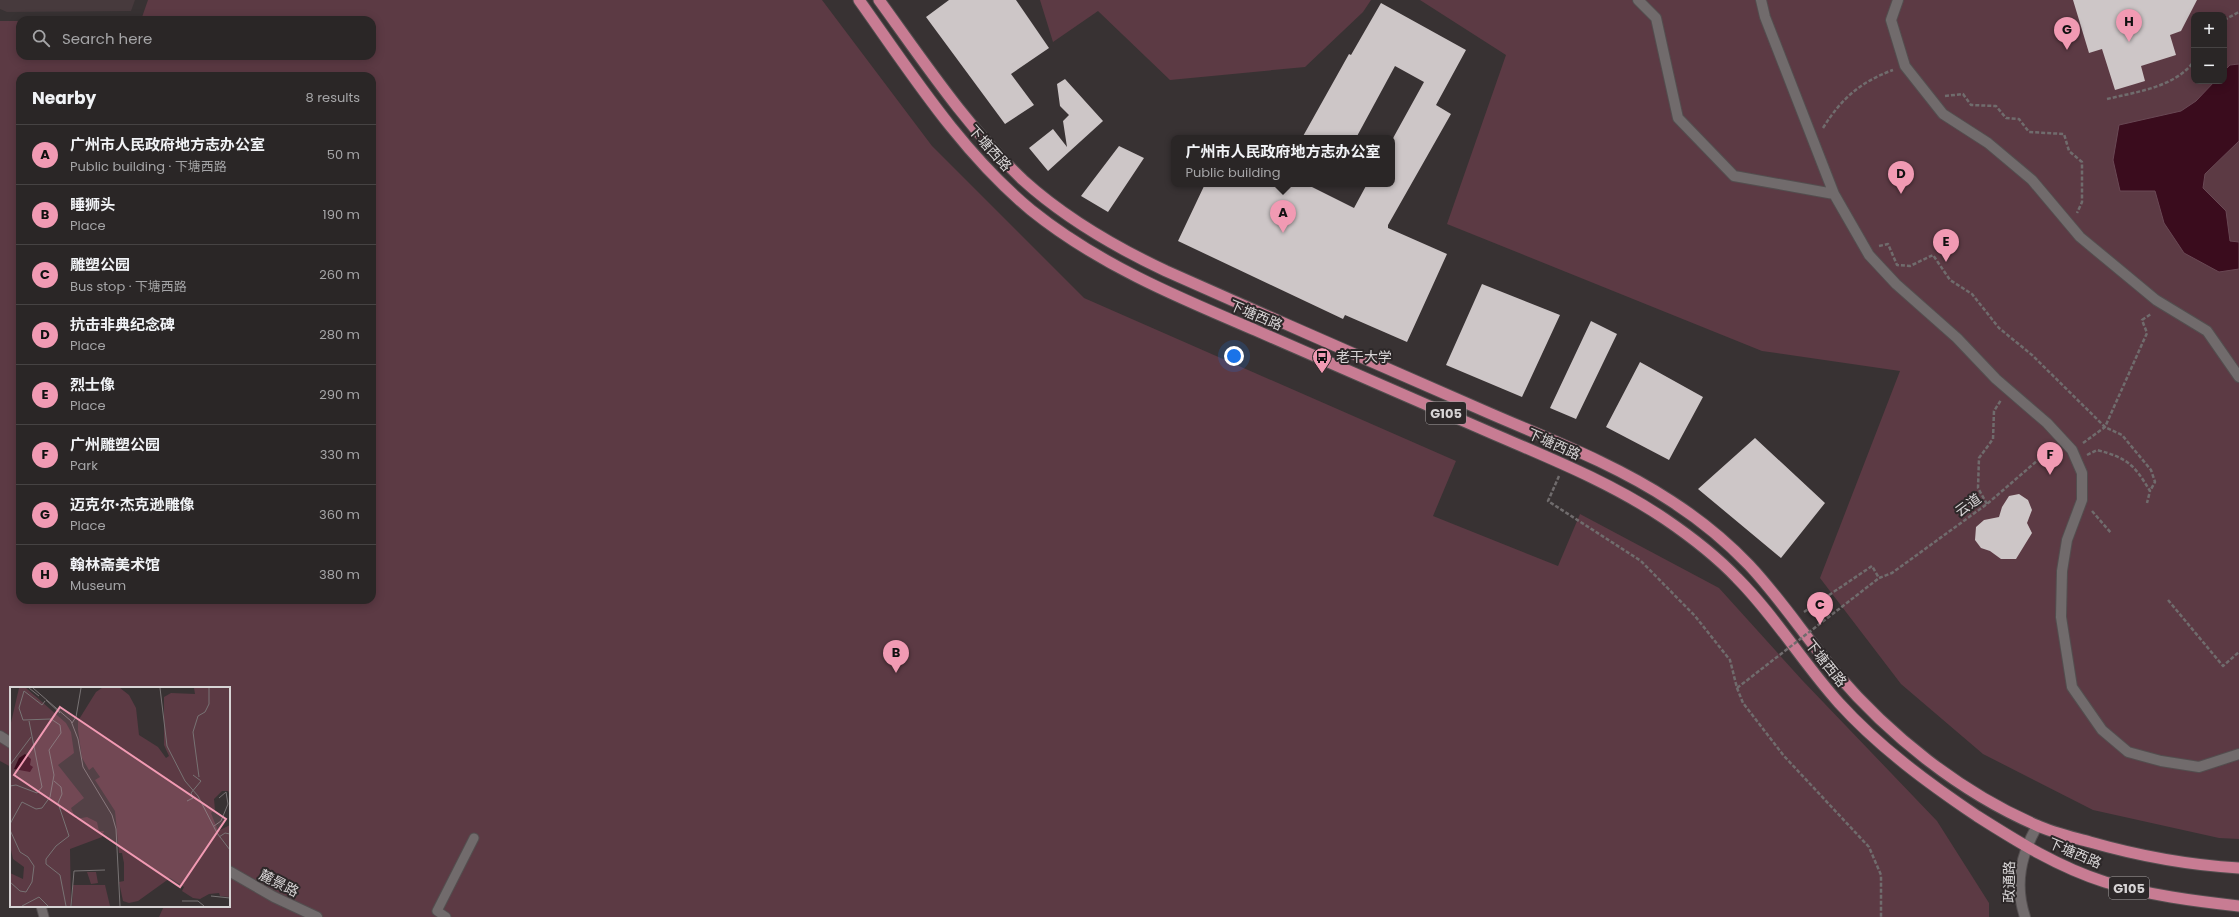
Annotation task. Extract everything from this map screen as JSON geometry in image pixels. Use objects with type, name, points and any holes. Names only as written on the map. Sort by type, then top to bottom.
[{"type":"highway","name":"下塘西路","points":[[859,0],[913,75],[974,154],[1031,209],[1094,254],[1202,308],[1564,465],[1650,509],[1710,553],[1736,577],[1824,687],[1869,734],[1938,790],[2026,847],[2054,862],[2108,883],[2152,893],[2239,906]]},
{"type":"highway","name":"下塘西路","points":[[879,0],[945,92],[991,147],[1024,181],[1066,214],[1136,256],[1166,271],[1596,461],[1646,486],[1694,518],[1749,566],[1794,619],[1822,657],[1852,691],[1913,747],[1947,774],[1997,806],[2037,826],[2058,834],[2172,862],[2239,868]]},
{"type":"street","points":[[1638,0],[1656,18],[1678,118],[1734,176],[1834,194]]},
{"type":"street","points":[[1761,0],[1765,18],[1834,194],[1869,255],[1896,284],[1957,338],[1996,379],[2061,438],[2072,450],[2082,473],[2082,500],[2066,540],[2062,570],[2061,617],[2072,687],[2102,730],[2128,752],[2161,761],[2199,767],[2239,754]]},
{"type":"street","points":[[1898,0],[1891,20],[1904,66],[1943,114],[1988,143],[2032,180],[2080,237],[2156,300],[2207,331],[2239,377]]},
{"type":"street","points":[[0,736],[10,742]]},
{"type":"street","name":"政通路","points":[[2025,917],[2020,896],[2022,862],[2026,847],[2037,826]]},
{"type":"street","name":"麓景路","points":[[230,873],[274,897],[317,917]]},
{"type":"lane","points":[[446,917],[437,911],[474,838]]},
{"type":"lane","points":[[41,907],[44,917]]},
{"type":"path","points":[[2227,18],[2239,12]]},
{"type":"path","points":[[2107,99],[2159,87],[2191,64]]},
{"type":"path","points":[[1814,140],[1833,111],[1857,87],[1904,66]]},
{"type":"path","points":[[1935,104],[1944,96],[1963,94],[1971,105],[1996,106],[2006,118],[2019,119],[2029,132],[2064,134],[2069,151],[2082,162],[2082,202],[2070,226]]},
{"type":"path","points":[[1872,247],[1888,244],[1897,265],[1910,266],[1933,255],[1950,280],[1972,294],[1999,328],[2032,355],[2105,427],[2122,435],[2151,470],[2155,482],[2150,491],[2147,503]]},
{"type":"path","points":[[2072,450],[2105,427],[2147,333],[2142,320],[2152,315],[2148,311]]},
{"type":"path","points":[[1987,504],[1978,488],[1979,458],[1993,439],[1994,411],[2008,389]]},
{"type":"path","name":"云道","points":[[1737,688],[1879,578],[1892,573],[1987,504],[2048,453],[2061,438]]},
{"type":"path","points":[[2076,461],[2097,450],[2120,456],[2138,471],[2150,491]]},
{"type":"path","points":[[1564,465],[1548,501],[1641,561],[1695,616],[1730,660],[1737,688],[1743,703],[1784,756],[1869,847],[1881,875],[1881,917]]},
{"type":"path","points":[[2082,500],[2111,533]]},
{"type":"path","points":[[1794,619],[1872,566],[1879,578]]},
{"type":"path","points":[[2168,600],[2223,666],[2239,652]]},
{"type":"shaded area","points":[[0,0],[135,0],[131,11],[7,12],[0,9]]},
{"type":"shaded area","points":[[148,0],[822,0],[932,146],[1084,298],[1456,461],[1433,516],[1558,566],[1580,514],[1719,588],[1802,680],[1937,821],[1989,903],[1989,917],[159,917],[164,907],[230,907],[230,687],[10,687],[10,766],[0,761],[0,21],[16,21],[16,60],[376,60],[376,16],[142,16]]},
{"type":"shaded area","points":[[1040,0],[1371,0],[1363,12],[1305,67],[1170,80],[1098,11],[1053,42]]},
{"type":"shaded area","points":[[1420,0],[2239,0],[2239,839],[2219,838],[2093,810],[1983,754],[1901,684],[1820,578],[1900,371],[1762,351],[1447,224],[1506,55]]},
{"type":"shaded area","points":[[2239,64],[2239,141],[2205,174],[2203,188],[2226,211],[2230,241],[2239,242],[2239,269],[2219,272],[2184,253],[2164,223],[2155,191],[2120,191],[2113,160],[2119,125],[2181,111],[2196,101],[2212,84],[2227,84],[2227,68],[2230,65]]},
{"type":"building","points":[[949,0],[1016,0],[1049,48],[1011,74],[1034,105],[1005,124],[926,17]]},
{"type":"building","points":[[2073,0],[2197,0],[2181,31],[2170,35],[2176,55],[2141,66],[2145,81],[2115,90],[2102,49],[2089,53]]},
{"type":"building","points":[[1381,3],[1466,50],[1436,105],[1451,114],[1388,225],[1388,228],[1447,254],[1407,342],[1345,315],[1343,319],[1178,241],[1204,187],[1312,187],[1354,208],[1365,187],[1395,187],[1395,135],[1424,82],[1395,66],[1358,135],[1304,135],[1349,54],[1351,55]]},
{"type":"building","points":[[1065,79],[1103,121],[1048,171],[1029,148],[1053,129],[1067,147],[1063,121],[1069,115],[1060,106],[1057,84]]},
{"type":"building","points":[[1119,146],[1144,158],[1108,212],[1081,196]]},
{"type":"building","points":[[1482,284],[1560,315],[1522,397],[1446,365]]},
{"type":"building","points":[[1591,321],[1617,334],[1576,419],[1550,408]]},
{"type":"building","points":[[1640,362],[1703,397],[1669,460],[1606,427]]},
{"type":"building","points":[[1755,438],[1825,503],[1781,558],[1698,489]]},
{"type":"building","points":[[2019,494],[2028,500],[2032,510],[2027,523],[2032,533],[2016,559],[2001,559],[1990,551],[1981,548],[1975,540],[1976,527],[1984,520],[1999,517],[2002,507],[2009,496]]},
{"type":"place","name":"翰林斋美术馆","points":[[2129,42]]},
{"type":"place","name":"迈克尔·杰克逊雕像","points":[[2067,50]]},
{"type":"place","name":"抗击非典纪念碑","points":[[1901,194]]},
{"type":"place","name":"广州市人民政府地方志办公室","points":[[1283,233]]},
{"type":"place","name":"烈士像","points":[[1946,262]]},
{"type":"place","name":"老干大学","points":[[1322,374]]},
{"type":"place","name":"广州雕塑公园","points":[[2050,475]]},
{"type":"place","name":"雕塑公园","points":[[1820,625]]},
{"type":"place","name":"睡狮头","points":[[896,673]]}]
